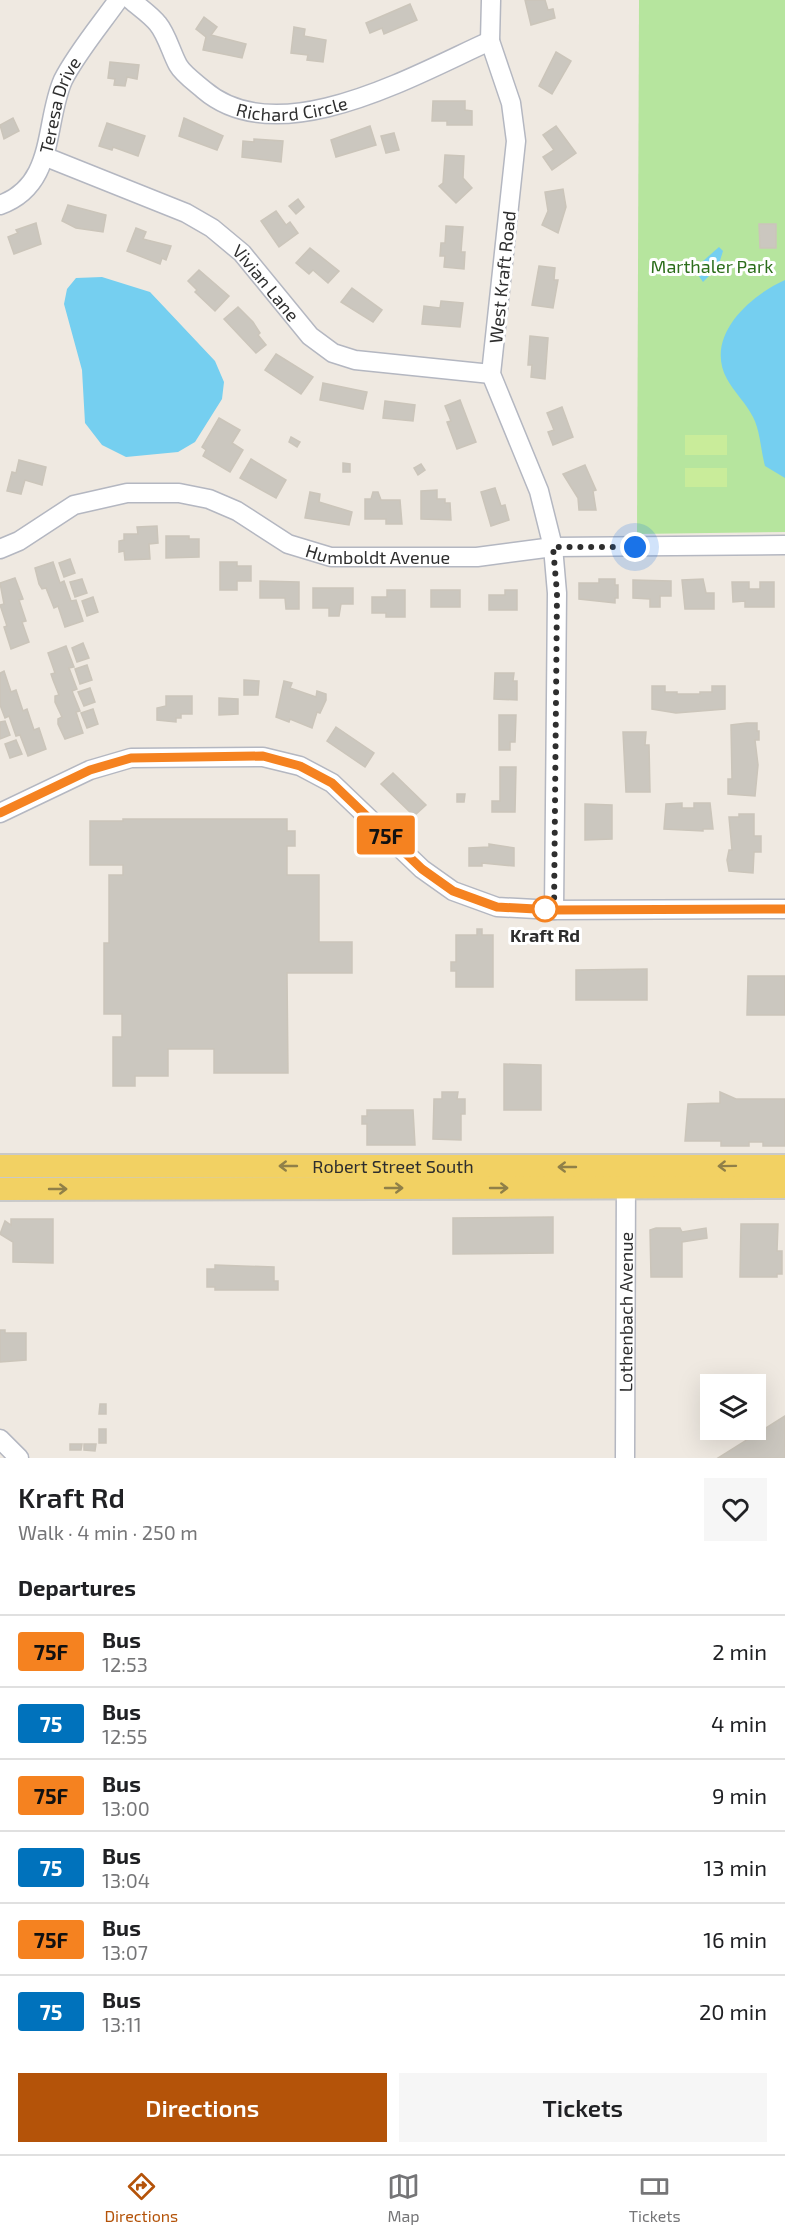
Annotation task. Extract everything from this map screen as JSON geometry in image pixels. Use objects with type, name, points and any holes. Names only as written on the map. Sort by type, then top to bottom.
[{"type":"main road","name":"Robert Street South","points":[[0,1166],[626,1178],[785,1187]]},
{"type":"main road","name":"Robert Street South","points":[[0,1189],[626,1178],[785,1166]]},
{"type":"street","name":"Teresa Drive","points":[[0,205],[9,202],[30,184],[46,157],[54,109],[64,79],[118,0]]},
{"type":"street","name":"Richard Circle","points":[[130,0],[158,24],[179,67],[207,92],[233,106],[261,114],[294,113],[360,98],[490,41]]},
{"type":"street","name":"West Kraft Road","points":[[491,0],[490,41],[511,104],[516,141],[491,374],[539,491],[553,547],[557,593],[554,910]]},
{"type":"street","name":"Vivian Lane","points":[[46,157],[186,213],[212,228],[242,253],[310,336],[333,353],[356,360],[491,374]]},
{"type":"street","name":"Humboldt Avenue","points":[[0,549],[20,541],[74,505],[127,493],[178,493],[209,499],[237,511],[288,544],[331,557],[477,557],[553,547],[785,545]]},
{"type":"street","points":[[0,813],[90,770],[131,758],[263,756],[300,766],[332,783],[422,869],[453,891],[497,907],[554,910],[785,909]]},
{"type":"street","name":"Lothenbach Avenue","points":[[625,1458],[626,1178]]},
{"type":"street","points":[[0,1439],[19,1458]]},
{"type":"green space","name":"Marthaler Park","points":[[639,0],[785,0],[785,532],[637,534]]},
{"type":"green space","points":[[685,435],[727,435],[727,455],[685,455]]},
{"type":"green space","points":[[685,468],[727,468],[727,487],[685,487]]},
{"type":"water","points":[[719,247],[723,251],[718,267],[703,282],[694,269]]},
{"type":"water","points":[[102,277],[150,292],[215,361],[224,382],[222,399],[195,442],[178,452],[126,457],[102,445],[85,423],[82,370],[64,304],[67,289],[76,278]]},
{"type":"water","points":[[785,280],[785,478],[765,466],[755,422],[727,379],[721,363],[721,348],[726,333],[745,307],[771,287]]},
{"type":"building","points":[[525,0],[545,0],[548,10],[553,9],[555,18],[531,25]]},
{"type":"building","points":[[410,4],[417,20],[384,34],[382,28],[370,33],[366,23]]},
{"type":"building","points":[[204,17],[217,27],[211,35],[246,44],[242,58],[203,50],[206,37],[196,29]]},
{"type":"building","points":[[294,27],[305,29],[304,36],[326,40],[323,62],[307,60],[308,55],[291,53]]},
{"type":"building","points":[[556,52],[571,61],[552,94],[539,86]]},
{"type":"building","points":[[110,62],[139,65],[137,79],[127,77],[125,86],[114,85],[115,79],[108,78]]},
{"type":"building","points":[[433,101],[465,101],[465,110],[472,111],[472,125],[447,125],[447,121],[432,121]]},
{"type":"building","points":[[13,118],[19,131],[4,139],[0,125]]},
{"type":"building","points":[[184,118],[223,136],[217,150],[179,136]]},
{"type":"building","points":[[107,123],[145,136],[138,156],[113,147],[112,150],[99,146]]},
{"type":"building","points":[[370,126],[376,145],[336,157],[331,140]]},
{"type":"building","points":[[556,126],[576,153],[552,170],[543,157],[554,150],[543,135]]},
{"type":"building","points":[[394,133],[399,150],[386,153],[381,136]]},
{"type":"building","points":[[254,139],[283,141],[281,162],[242,157],[243,141],[254,142]]},
{"type":"building","points":[[445,155],[464,156],[463,178],[472,188],[456,203],[439,186],[443,183]]},
{"type":"building","points":[[563,189],[566,207],[558,233],[542,225],[548,211],[545,192]]},
{"type":"building","points":[[298,199],[304,207],[296,214],[289,206]]},
{"type":"building","points":[[68,205],[106,215],[103,232],[76,228],[62,221]]},
{"type":"building","points":[[276,211],[286,225],[290,222],[298,233],[279,247],[261,221]]},
{"type":"building","points":[[36,223],[41,244],[14,254],[8,237],[18,233],[16,230]]},
{"type":"building","points":[[759,224],[776,224],[776,248],[760,248]]},
{"type":"building","points":[[446,226],[463,227],[461,252],[465,252],[464,269],[444,267],[445,256],[440,256],[441,243],[445,243]]},
{"type":"building","points":[[136,228],[146,232],[143,239],[171,246],[166,260],[162,258],[160,264],[127,251]]},
{"type":"building","points":[[310,248],[339,271],[328,283],[313,270],[309,274],[296,263]]},
{"type":"building","points":[[539,266],[555,268],[554,280],[558,280],[553,308],[532,305]]},
{"type":"building","points":[[199,270],[229,296],[215,311],[195,292],[197,290],[188,281]]},
{"type":"building","points":[[352,288],[382,310],[373,322],[341,302]]},
{"type":"building","points":[[441,301],[463,303],[460,327],[422,324],[424,306],[440,308]]},
{"type":"building","points":[[238,307],[253,322],[260,333],[258,335],[266,345],[256,353],[224,319]]},
{"type":"building","points":[[530,336],[548,338],[545,379],[531,377],[532,365],[528,365]]},
{"type":"building","points":[[276,354],[313,377],[301,394],[265,370]]},
{"type":"building","points":[[323,383],[367,392],[363,409],[320,400]]},
{"type":"building","points":[[460,400],[476,442],[457,449],[447,422],[451,421],[445,406]]},
{"type":"building","points":[[385,401],[415,405],[413,421],[383,418]]},
{"type":"building","points":[[562,407],[573,437],[553,445],[548,432],[554,430],[547,413]]},
{"type":"building","points":[[219,418],[240,430],[232,443],[243,450],[230,472],[203,456],[206,450],[202,447]]},
{"type":"building","points":[[291,437],[300,442],[297,447],[289,442]]},
{"type":"building","points":[[251,459],[286,480],[276,498],[240,478]]},
{"type":"building","points":[[19,460],[46,467],[42,485],[25,480],[21,494],[7,491],[12,472],[16,473]]},
{"type":"building","points":[[343,463],[350,464],[350,472],[343,472]]},
{"type":"building","points":[[421,464],[425,470],[418,475],[414,468]]},
{"type":"building","points":[[585,465],[596,490],[593,491],[596,510],[579,510],[578,498],[563,474]]},
{"type":"building","points":[[495,488],[501,506],[505,505],[509,520],[491,526],[481,492]]},
{"type":"building","points":[[437,490],[437,499],[445,499],[445,503],[450,503],[451,520],[421,519],[421,491]]},
{"type":"building","points":[[310,492],[320,494],[319,502],[352,512],[349,525],[305,518]]},
{"type":"building","points":[[373,492],[378,492],[381,500],[400,500],[402,524],[386,524],[386,519],[365,519],[365,499],[371,499]]},
{"type":"building","points":[[157,526],[158,543],[149,544],[150,559],[125,560],[124,551],[119,552],[119,541],[124,540],[124,534],[138,534],[137,527]]},
{"type":"building","points":[[166,536],[189,536],[189,539],[199,539],[199,557],[166,558]]},
{"type":"building","points":[[70,559],[75,573],[64,577],[59,563]]},
{"type":"building","points":[[53,562],[60,583],[64,581],[71,601],[76,600],[83,621],[65,627],[58,606],[54,608],[46,588],[42,589],[39,584],[35,568]]},
{"type":"building","points":[[220,562],[237,562],[237,566],[251,566],[251,581],[237,581],[237,590],[220,590]]},
{"type":"building","points":[[15,578],[23,599],[19,600],[26,621],[22,622],[29,642],[11,649],[0,605],[4,604],[0,583]]},
{"type":"building","points":[[82,579],[87,593],[75,597],[70,582]]},
{"type":"building","points":[[599,579],[615,579],[615,585],[618,585],[618,598],[615,598],[615,603],[579,599],[579,583],[599,583]]},
{"type":"building","points":[[703,579],[706,593],[714,593],[714,609],[685,609],[682,580]]},
{"type":"building","points":[[633,580],[671,581],[671,596],[660,596],[660,607],[650,607],[650,599],[633,598]]},
{"type":"building","points":[[260,581],[299,582],[299,609],[286,609],[285,598],[260,598]]},
{"type":"building","points":[[732,582],[749,582],[749,589],[760,589],[760,582],[774,582],[774,607],[745,607],[745,601],[733,602]]},
{"type":"building","points":[[313,588],[353,588],[353,604],[341,604],[339,616],[329,616],[329,608],[313,608]]},
{"type":"building","points":[[387,590],[405,590],[405,617],[386,617],[386,613],[372,613],[372,597],[387,597]]},
{"type":"building","points":[[431,590],[460,590],[460,607],[431,607]]},
{"type":"building","points":[[505,590],[517,590],[517,610],[489,610],[489,595],[505,595]]},
{"type":"building","points":[[93,597],[98,612],[87,616],[82,601]]},
{"type":"building","points":[[83,643],[89,658],[77,662],[72,648]]},
{"type":"building","points":[[66,646],[74,667],[69,668],[77,689],[72,691],[80,711],[76,712],[83,733],[65,739],[58,724],[58,719],[62,717],[55,702],[55,696],[59,695],[51,674],[55,673],[48,653]]},
{"type":"building","points":[[87,665],[92,680],[80,684],[75,669]]},
{"type":"building","points":[[4,671],[11,692],[16,690],[23,711],[27,709],[34,730],[39,728],[46,749],[28,756],[20,735],[16,736],[9,716],[5,718],[0,705],[0,673]]},
{"type":"building","points":[[495,673],[514,673],[513,681],[517,681],[517,700],[494,699]]},
{"type":"building","points":[[244,680],[259,681],[258,695],[244,695]]},
{"type":"building","points":[[284,681],[292,683],[290,688],[316,697],[317,691],[326,694],[326,700],[320,713],[317,712],[312,728],[290,719],[289,722],[276,717]]},
{"type":"building","points":[[652,686],[665,686],[665,692],[677,692],[677,694],[700,694],[700,692],[712,692],[712,686],[725,686],[725,709],[676,713],[652,709]]},
{"type":"building","points":[[90,688],[95,702],[84,706],[78,692]]},
{"type":"building","points":[[166,696],[192,696],[192,714],[181,714],[181,718],[176,718],[176,722],[157,720],[157,708],[166,706]]},
{"type":"building","points":[[219,698],[238,699],[238,714],[219,715]]},
{"type":"building","points":[[93,709],[98,724],[87,728],[81,713]]},
{"type":"building","points":[[499,715],[516,715],[515,742],[510,742],[510,750],[499,750]]},
{"type":"building","points":[[5,721],[10,735],[0,739],[0,722]]},
{"type":"building","points":[[757,723],[757,731],[759,731],[759,740],[755,740],[758,765],[755,796],[728,794],[728,779],[732,779],[731,725]]},
{"type":"building","points":[[336,727],[374,753],[365,767],[327,741]]},
{"type":"building","points":[[623,732],[646,732],[645,745],[649,745],[650,792],[626,792]]},
{"type":"building","points":[[16,740],[22,754],[10,758],[5,744]]},
{"type":"building","points":[[500,767],[516,767],[515,812],[492,812],[492,801],[500,801]]},
{"type":"building","points":[[393,773],[426,805],[414,816],[381,784]]},
{"type":"building","points":[[457,794],[465,794],[464,802],[457,802]]},
{"type":"building","points":[[682,803],[682,808],[694,808],[694,803],[710,803],[713,829],[703,829],[703,831],[664,829],[666,804]]},
{"type":"building","points":[[585,804],[612,805],[612,839],[585,840]]},
{"type":"building","points":[[739,814],[754,814],[754,836],[761,836],[761,852],[754,852],[753,873],[729,871],[727,860],[729,850],[732,850],[729,817],[739,817]]},
{"type":"building","points":[[123,819],[287,819],[287,831],[295,831],[295,846],[287,846],[287,875],[319,875],[319,942],[352,942],[352,973],[287,973],[288,1073],[214,1073],[214,1049],[168,1049],[168,1076],[135,1076],[135,1086],[113,1086],[113,1037],[122,1037],[122,1014],[104,1014],[104,943],[109,943],[109,875],[123,875],[123,865],[90,865],[90,821],[123,821]]},
{"type":"building","points":[[489,844],[514,848],[514,866],[482,863],[482,866],[469,866],[469,848],[489,847]]},
{"type":"building","points":[[477,929],[482,929],[482,935],[493,935],[493,987],[456,987],[456,971],[451,971],[451,962],[456,962],[456,935],[477,935]]},
{"type":"building","points":[[647,969],[647,1000],[576,1000],[576,970]]},
{"type":"building","points":[[748,976],[785,976],[785,1015],[747,1015]]},
{"type":"building","points":[[504,1064],[541,1065],[541,1110],[504,1110]]},
{"type":"building","points":[[442,1092],[458,1092],[457,1099],[465,1099],[465,1114],[461,1114],[461,1140],[433,1139],[434,1099],[442,1099]]},
{"type":"building","points":[[720,1092],[736,1099],[785,1099],[785,1146],[763,1146],[763,1142],[749,1142],[749,1146],[721,1146],[721,1141],[685,1141],[688,1104],[720,1103]]},
{"type":"building","points":[[367,1110],[413,1110],[415,1145],[367,1145],[367,1124],[362,1124],[362,1116],[367,1116]]},
{"type":"building","points":[[553,1217],[553,1253],[453,1254],[453,1218]]},
{"type":"building","points":[[11,1219],[53,1219],[53,1263],[13,1262],[13,1242],[0,1234],[5,1221],[11,1225]]},
{"type":"building","points":[[741,1224],[778,1224],[777,1251],[782,1251],[782,1274],[777,1274],[777,1277],[740,1277]]},
{"type":"building","points":[[680,1228],[682,1232],[706,1228],[707,1238],[682,1242],[682,1277],[651,1277],[650,1230]]},
{"type":"building","points":[[215,1265],[274,1267],[274,1281],[278,1281],[278,1290],[215,1290],[215,1287],[207,1287],[207,1269],[215,1269]]},
{"type":"building","points":[[0,1330],[5,1330],[5,1333],[26,1333],[26,1360],[0,1362]]},
{"type":"building","points":[[100,1404],[106,1404],[106,1414],[99,1414]]},
{"type":"building","points":[[785,1416],[785,1458],[718,1458],[747,1440],[766,1440],[766,1428]]},
{"type":"building","points":[[99,1429],[106,1429],[106,1443],[99,1443]]},
{"type":"building","points":[[70,1444],[82,1444],[81,1450],[70,1450]]},
{"type":"building","points":[[84,1444],[96,1444],[95,1451],[84,1450]]},
{"type":"bus line","name":"75F","points":[[0,813],[90,770],[131,758],[263,756],[300,766],[332,783],[422,869],[453,891],[497,907],[554,910],[785,909]]},
{"type":"place","name":"Kraft Rd","points":[[545,909]]},
{"type":"route","points":[[545,909],[554,910],[557,593],[553,547],[635,547]]}]
